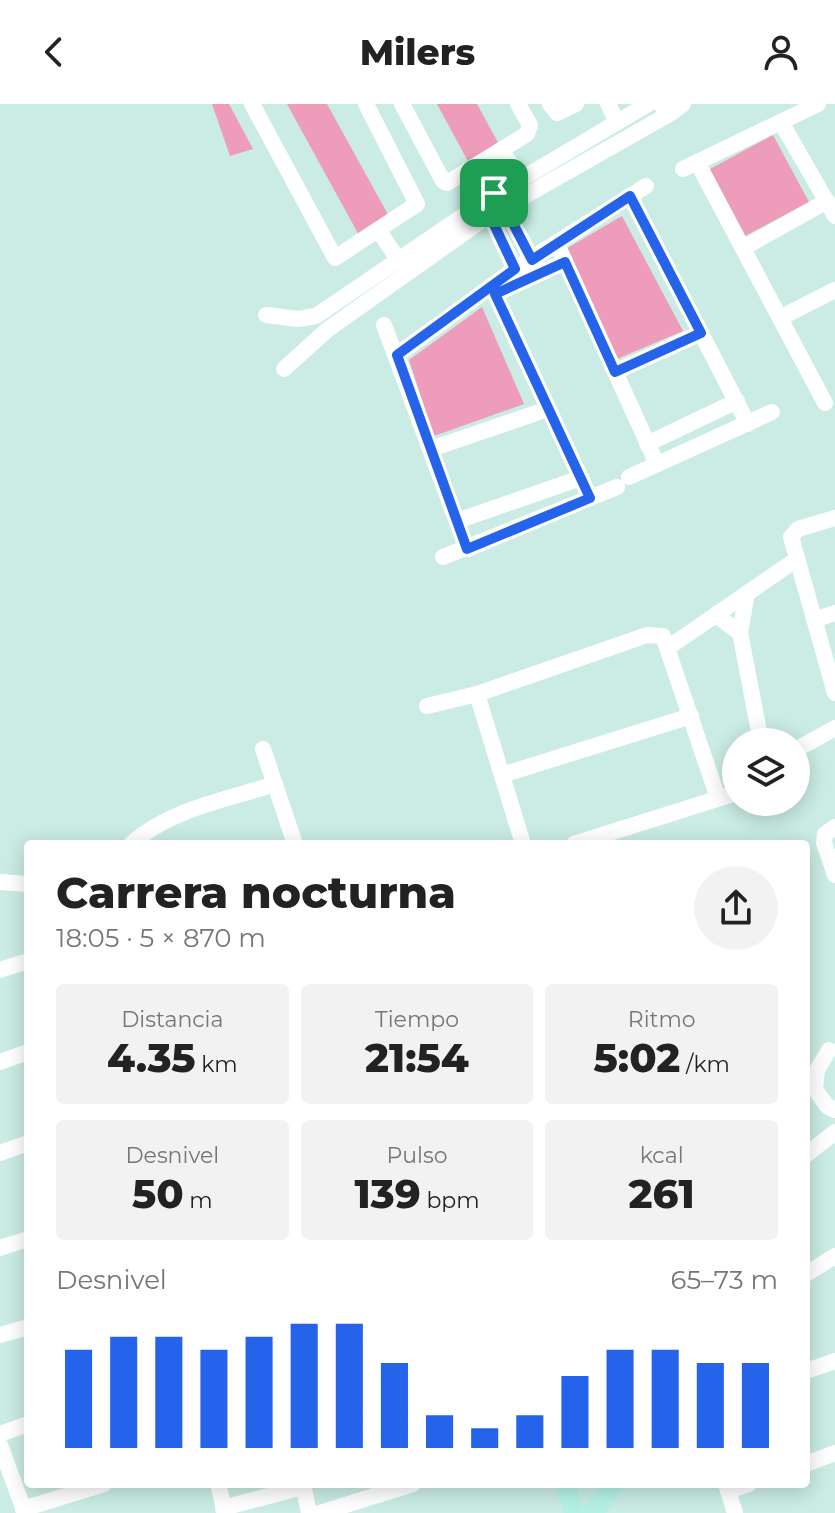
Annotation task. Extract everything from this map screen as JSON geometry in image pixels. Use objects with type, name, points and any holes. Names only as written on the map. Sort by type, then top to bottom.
[{"type":"main road","points":[[566,1488],[574,1513]]},
{"type":"main road","points":[[593,1513],[612,1488]]},
{"type":"street","points":[[252,104],[332,256],[339,258],[414,207],[418,199],[366,104]]},
{"type":"street","points":[[402,104],[443,181],[452,182],[529,130],[518,104]]},
{"type":"street","points":[[550,104],[557,113],[576,104]]},
{"type":"street","points":[[608,104],[623,114]]},
{"type":"street","points":[[266,315],[298,319],[352,303],[623,114],[648,104]]},
{"type":"street","points":[[813,105],[690,166],[743,248],[822,397],[835,382]]},
{"type":"street","points":[[284,369],[394,264],[500,201],[676,106]]},
{"type":"street","points":[[743,248],[831,208],[781,122]]},
{"type":"street","points":[[496,154],[500,201],[518,275]]},
{"type":"street","points":[[536,267],[557,244],[646,186]]},
{"type":"street","points":[[630,196],[748,424]]},
{"type":"street","points":[[500,201],[536,267]]},
{"type":"street","points":[[374,234],[394,264]]},
{"type":"street","points":[[557,244],[657,464]]},
{"type":"street","points":[[397,355],[518,275],[536,267],[565,262]]},
{"type":"street","points":[[780,318],[835,290]]},
{"type":"street","points":[[494,291],[590,498]]},
{"type":"street","points":[[298,319],[311,333],[311,343]]},
{"type":"street","points":[[384,325],[467,549]]},
{"type":"street","points":[[615,372],[701,333]]},
{"type":"street","points":[[647,444],[737,401]]},
{"type":"street","points":[[431,449],[548,409]]},
{"type":"street","points":[[443,557],[590,498],[772,412]]},
{"type":"street","points":[[457,521],[581,478]]},
{"type":"street","points":[[835,518],[793,532],[791,537],[835,693]]},
{"type":"street","points":[[669,647],[797,559]]},
{"type":"street","points":[[747,593],[740,633],[758,728]]},
{"type":"street","points":[[814,620],[835,613]]},
{"type":"street","points":[[716,615],[740,633]]},
{"type":"street","points":[[427,706],[477,694],[647,635],[663,636],[718,798]]},
{"type":"street","points":[[477,694],[522,840]]},
{"type":"street","points":[[502,775],[691,716]]},
{"type":"street","points":[[810,742],[835,728]]},
{"type":"street","points":[[263,749],[294,840]]},
{"type":"street","points":[[135,840],[147,829],[170,817],[275,784]]},
{"type":"street","points":[[587,840],[722,797]]},
{"type":"street","points":[[835,827],[825,834],[824,843],[835,875]]},
{"type":"street","points":[[0,882],[24,884]]},
{"type":"street","points":[[0,970],[24,962]]},
{"type":"street","points":[[810,1063],[832,1048]]},
{"type":"street","points":[[832,1048],[817,1070],[815,1089],[827,1106],[835,1110]]},
{"type":"street","points":[[0,1062],[24,1053]]},
{"type":"street","points":[[810,1152],[835,1132]]},
{"type":"street","points":[[0,1153],[24,1144]]},
{"type":"street","points":[[0,1248],[24,1240]]},
{"type":"street","points":[[810,1272],[835,1256]]},
{"type":"street","points":[[0,1335],[24,1328]]},
{"type":"street","points":[[810,1370],[835,1361]]},
{"type":"street","points":[[0,1434],[24,1425]]},
{"type":"street","points":[[0,1445],[24,1511],[92,1488]]},
{"type":"street","points":[[810,1462],[835,1453]]},
{"type":"street","points":[[219,1488],[224,1510],[294,1488]]},
{"type":"street","points":[[304,1488],[309,1513]]},
{"type":"street","points":[[727,1488],[735,1513]]},
{"type":"street","points":[[320,1513],[368,1491]]},
{"type":"shaded area","points":[[212,104],[229,104],[253,149],[230,156]]},
{"type":"shaded area","points":[[287,104],[327,104],[391,220],[360,237]]},
{"type":"shaded area","points":[[437,104],[477,104],[501,148],[470,165]]},
{"type":"shaded area","points":[[773,135],[809,202],[745,236],[710,169]]},
{"type":"shaded area","points":[[622,216],[683,331],[617,359],[564,250]]},
{"type":"shaded area","points":[[482,307],[524,404],[434,436],[409,360]]},
{"type":"route","points":[[494,193],[502,195],[507,201],[506,210],[532,260],[630,196],[701,333],[615,372],[565,262],[495,294],[590,498],[467,549],[397,355],[515,269],[491,218],[482,207],[483,199],[494,193]]}]
